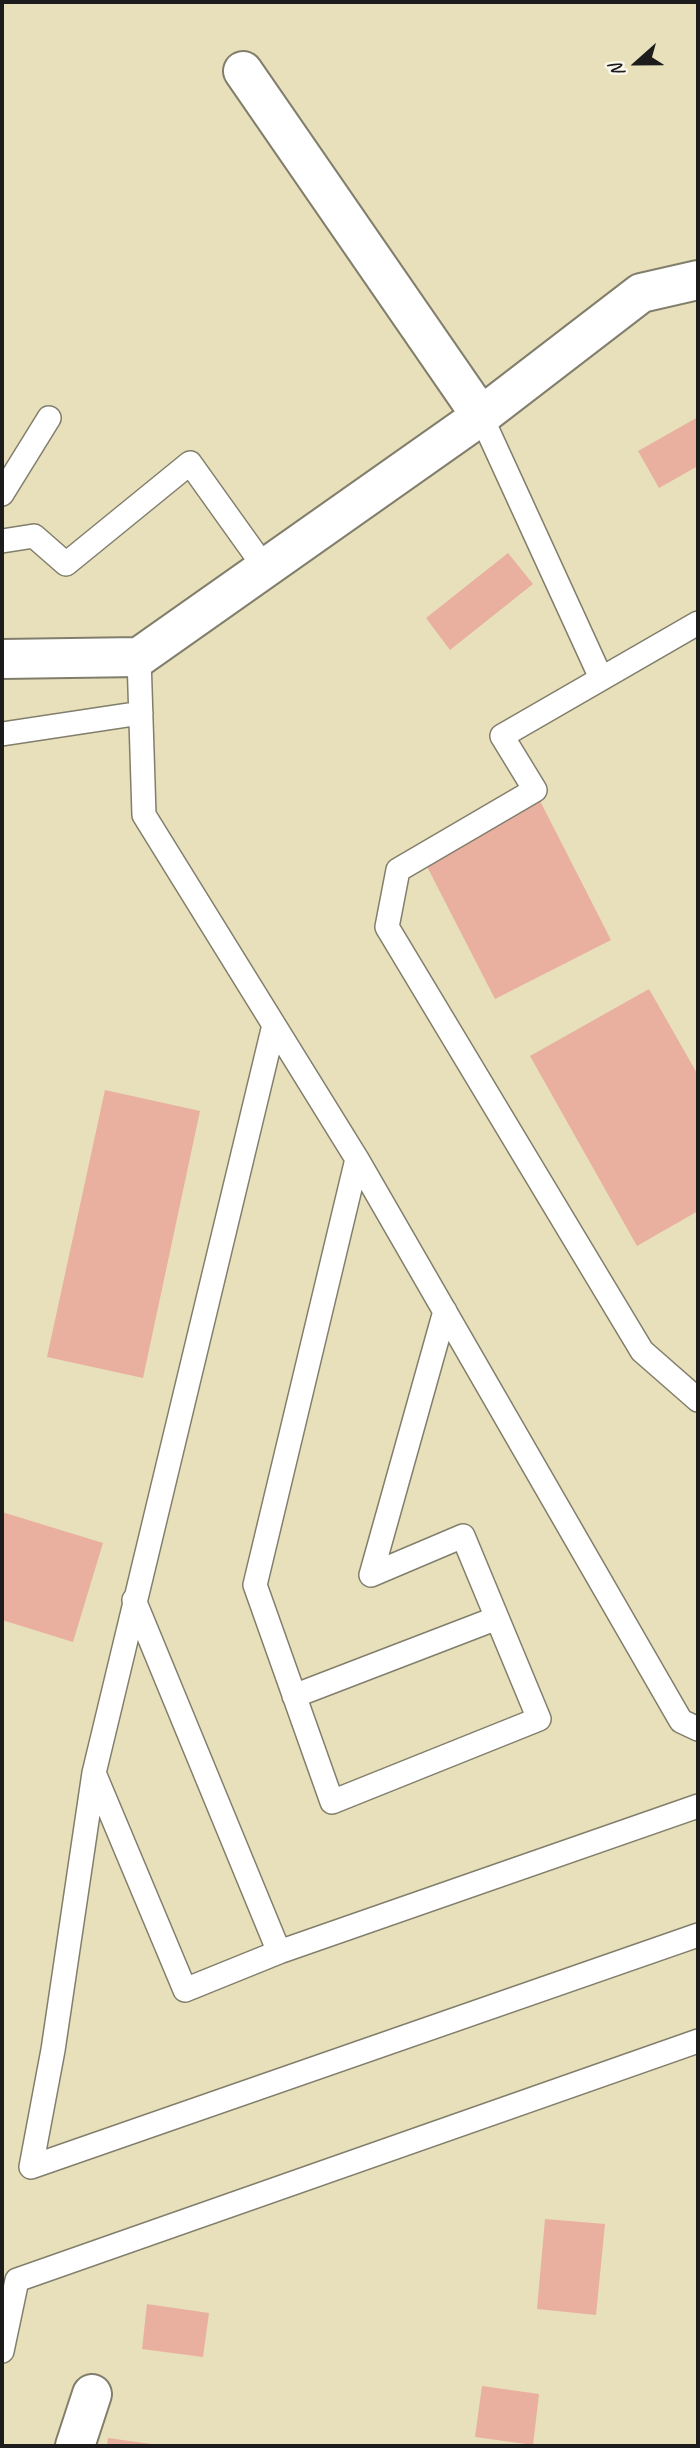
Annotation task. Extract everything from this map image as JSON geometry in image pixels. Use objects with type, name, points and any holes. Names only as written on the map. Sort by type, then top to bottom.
[{"type":"street","points":[[243,71],[481,416]]},
{"type":"street","points":[[2,659],[139,657],[481,416],[641,293],[698,280]]},
{"type":"street","points":[[75,2446],[92,2394]]},
{"type":"lane","points":[[481,416],[601,678]]},
{"type":"lane","points":[[2,494],[49,418]]},
{"type":"lane","points":[[2,541],[34,536],[66,565],[190,463],[265,568]]},
{"type":"lane","points":[[698,623],[502,736],[535,790],[398,870],[387,927],[642,1352],[698,1400]]},
{"type":"lane","points":[[139,657],[144,815],[357,1159],[681,1721],[698,1729]]},
{"type":"lane","points":[[2,734],[141,713]]},
{"type":"lane","points":[[274,1025],[94,1773],[53,2050],[31,2167],[698,1935]]},
{"type":"lane","points":[[357,1159],[255,1585],[332,1802],[540,1719],[463,1536],[370,1575],[445,1311]]},
{"type":"lane","points":[[134,1600],[279,1952]]},
{"type":"lane","points":[[294,1696],[498,1618]]},
{"type":"lane","points":[[94,1773],[186,1990],[279,1952],[698,1806]]},
{"type":"lane","points":[[2,2351],[17,2280],[698,2041]]},
{"type":"building","points":[[698,417],[698,466],[659,488],[638,451]]},
{"type":"building","points":[[508,553],[533,584],[450,650],[426,618]]},
{"type":"building","points":[[536,793],[611,940],[495,999],[420,853]]},
{"type":"building","points":[[649,989],[698,1075],[698,1211],[637,1246],[530,1056]]},
{"type":"building","points":[[105,1090],[200,1111],[143,1378],[47,1357]]},
{"type":"building","points":[[2,1512],[103,1543],[73,1642],[2,1620]]},
{"type":"building","points":[[545,2219],[605,2224],[596,2315],[537,2309]]},
{"type":"building","points":[[147,2304],[209,2313],[203,2357],[142,2349]]},
{"type":"building","points":[[482,2386],[539,2394],[533,2445],[475,2437]]},
{"type":"building","points":[[108,2438],[159,2445],[159,2446],[107,2446]]}]
